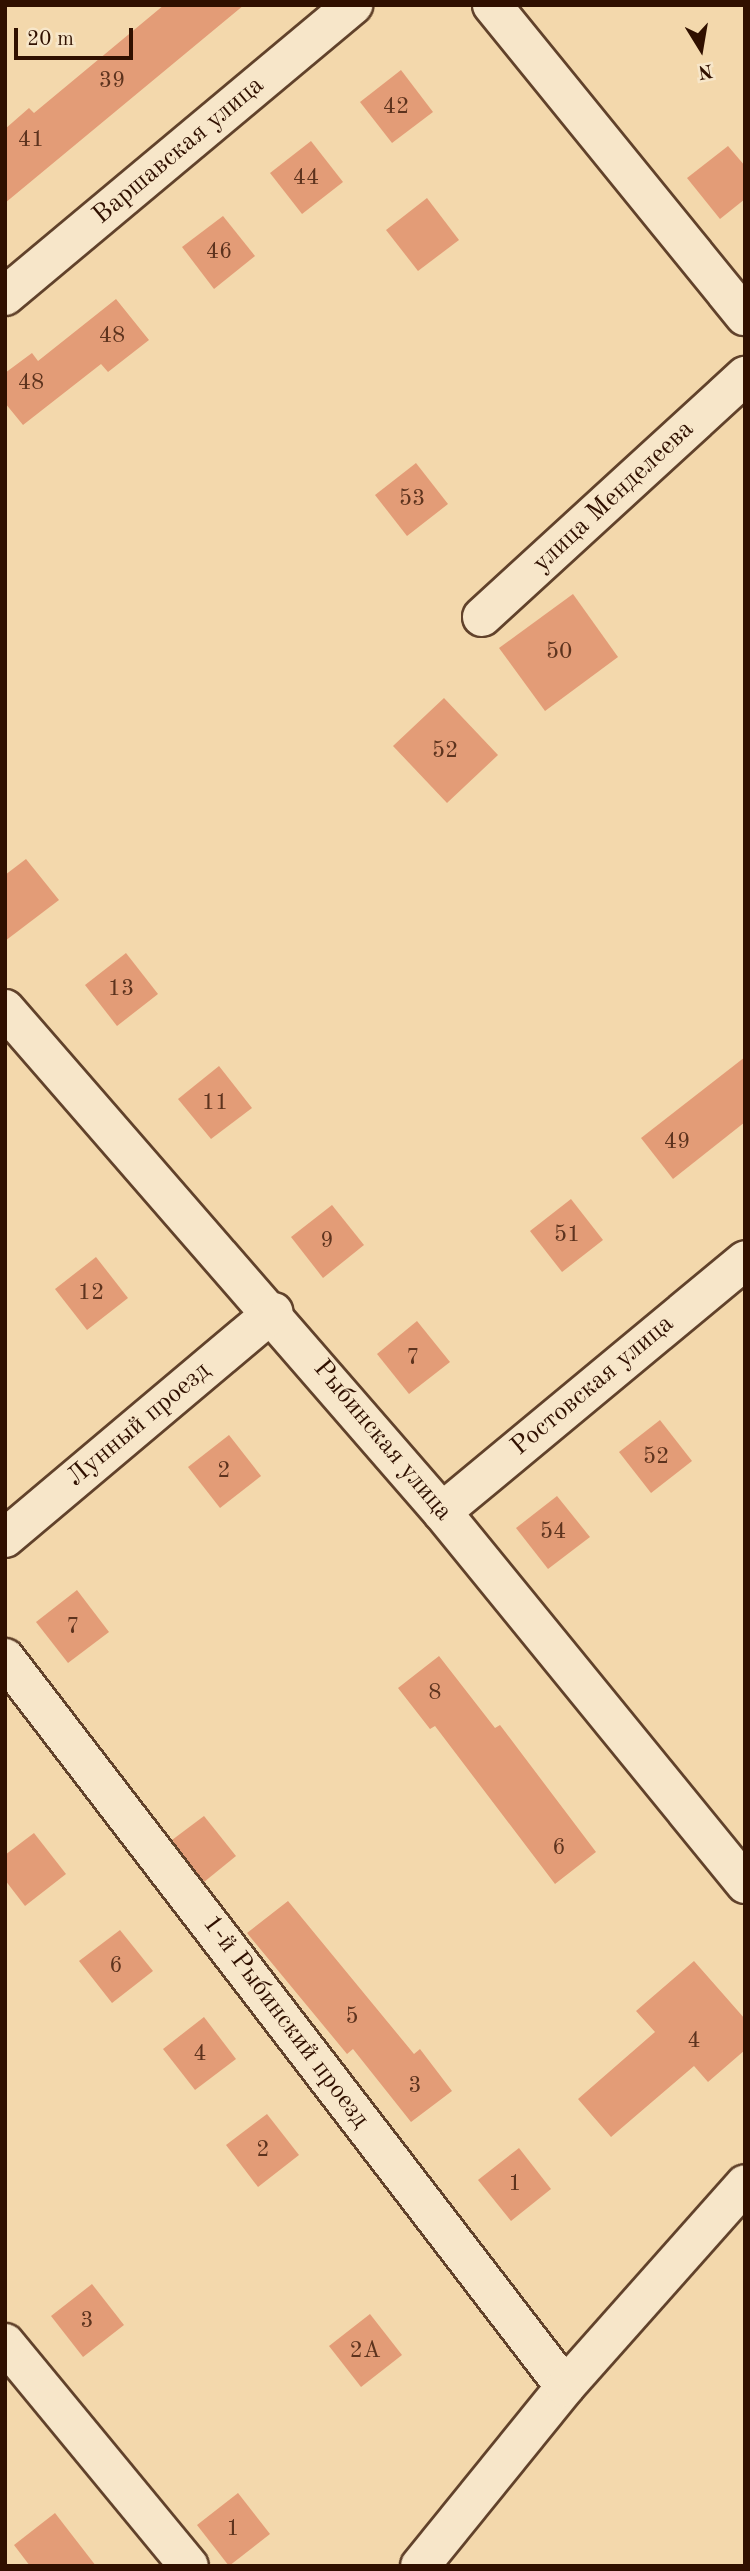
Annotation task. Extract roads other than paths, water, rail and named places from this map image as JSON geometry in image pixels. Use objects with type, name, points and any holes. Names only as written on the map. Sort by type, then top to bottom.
[{"type":"street","name":"Варшавская улица","points":[[5,296],[353,5]]},
{"type":"street","points":[[492,5],[745,316]]},
{"type":"street","name":"улица Менделеева","points":[[482,617],[745,376]]},
{"type":"street","name":"Рыбинская улица","points":[[5,1009],[273,1312],[442,1512],[745,1884]]},
{"type":"street","name":"Ростовская улица","points":[[442,1512],[745,1261]]},
{"type":"street","name":"Лунный проезд","points":[[5,1538],[273,1312]]},
{"type":"street","name":"1-й Рыбинский проезд","points":[[5,1658],[565,2387]]},
{"type":"street","points":[[420,2566],[565,2387],[745,2184]]},
{"type":"street","points":[[5,2343],[188,2566]]}]
